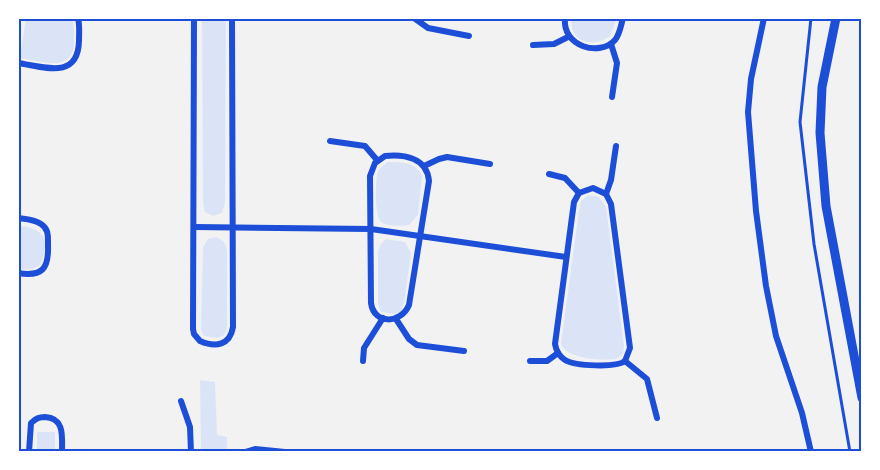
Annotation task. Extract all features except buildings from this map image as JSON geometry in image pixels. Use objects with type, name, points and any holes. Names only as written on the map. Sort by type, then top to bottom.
[{"type":"street","points":[[18,63],[61,69],[70,65],[76,60],[79,51],[78,18]]},
{"type":"street","points":[[194,18],[194,334],[205,343],[219,345],[230,339],[233,327],[232,18]]},
{"type":"street","points":[[390,18],[405,18]]},
{"type":"street","points":[[414,18],[428,28],[470,36]]},
{"type":"street","points":[[565,18],[568,37],[579,45],[591,47],[604,47],[611,44],[618,35],[623,18]]},
{"type":"street","points":[[765,18],[752,79],[748,112],[756,211],[766,286],[776,336],[802,413],[811,452]]},
{"type":"street","points":[[836,18],[822,87],[820,133],[826,206],[862,398]]},
{"type":"street","points":[[533,45],[554,44],[568,37]]},
{"type":"street","points":[[611,44],[617,63],[612,97]]},
{"type":"street","points":[[330,141],[364,146],[377,160]]},
{"type":"street","points":[[606,194],[616,146]]},
{"type":"street","points":[[390,156],[411,158],[421,162],[424,166],[429,182],[409,305],[404,315],[396,319],[382,318],[374,312],[371,303],[370,176],[377,160],[390,156]]},
{"type":"street","points":[[424,166],[447,157],[490,164]]},
{"type":"street","points":[[549,174],[565,178],[579,193]]},
{"type":"street","points":[[593,188],[606,194],[611,204],[630,348],[625,361],[615,366],[568,361],[558,353],[555,339],[574,202],[579,193],[593,188]]},
{"type":"street","points":[[18,218],[39,223],[47,230],[49,257],[46,266],[39,273],[29,275],[18,273]]},
{"type":"street","points":[[195,226],[371,229],[566,257]]},
{"type":"street","points":[[363,361],[364,348],[382,318]]},
{"type":"street","points":[[396,319],[409,339],[417,345],[464,351]]},
{"type":"street","points":[[530,361],[547,361],[558,353]]},
{"type":"street","points":[[625,361],[647,379],[657,418]]},
{"type":"street","points":[[181,400],[190,427],[190,452]]},
{"type":"street","points":[[29,452],[29,427],[31,423],[45,417],[56,420],[60,424],[62,452]]},
{"type":"street","points":[[244,452],[255,449],[285,452]]},
{"type":"shaded area","points":[[26,18],[72,18],[74,42],[73,52],[69,58],[62,62],[46,63],[20,58]]},
{"type":"shaded area","points":[[202,18],[226,18],[225,203],[222,213],[213,216],[205,212],[203,203]]},
{"type":"shaded area","points":[[572,18],[617,18],[610,36],[604,40],[590,42],[578,38],[574,33]]},
{"type":"shaded area","points":[[388,162],[412,165],[420,171],[422,176],[418,215],[409,225],[386,224],[378,217],[377,176],[380,169]]},
{"type":"shaded area","points":[[588,195],[599,197],[606,207],[624,346],[623,354],[616,359],[602,360],[577,356],[561,344],[579,210],[581,201]]},
{"type":"shaded area","points":[[22,226],[36,230],[44,238],[43,257],[40,265],[33,269],[18,270],[18,230]]},
{"type":"shaded area","points":[[217,237],[224,242],[227,250],[227,328],[224,335],[218,338],[204,336],[201,330],[203,247],[208,239]]},
{"type":"shaded area","points":[[386,239],[405,242],[411,253],[404,303],[400,312],[394,314],[381,312],[378,304],[378,251]]},
{"type":"shaded area","points":[[200,380],[215,382],[217,435],[227,437],[227,452],[201,452]]},
{"type":"shaded area","points":[[37,432],[55,432],[55,452],[37,452]]}]
